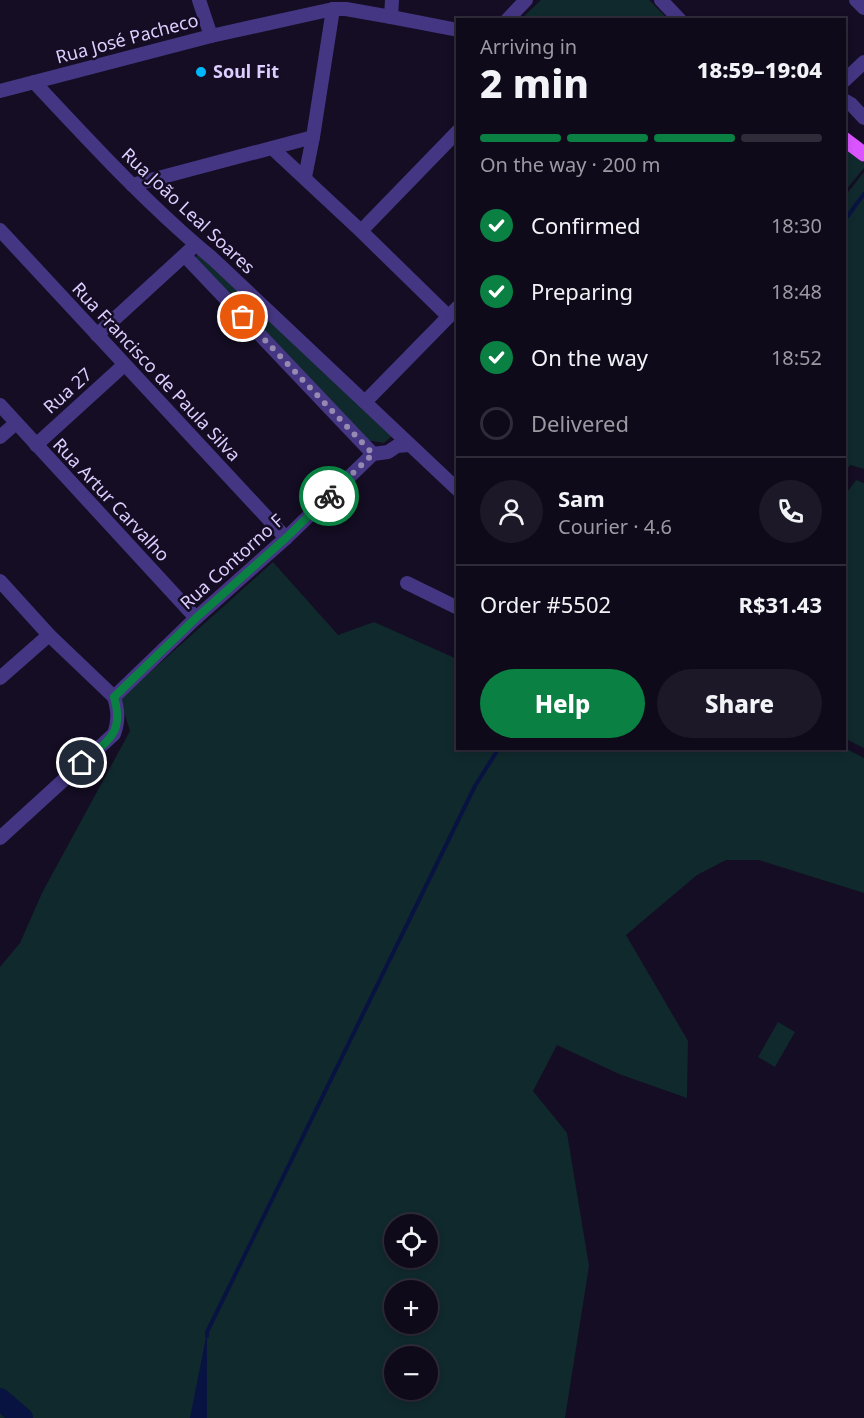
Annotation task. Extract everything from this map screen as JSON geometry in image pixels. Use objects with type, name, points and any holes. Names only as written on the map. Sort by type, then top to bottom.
[{"type":"main road","points":[[846,141],[864,154]]},
{"type":"street","points":[[199,0],[211,36]]},
{"type":"street","points":[[391,17],[392,0]]},
{"type":"street","points":[[509,18],[526,0]]},
{"type":"street","points":[[662,0],[678,18]]},
{"type":"street","points":[[856,0],[864,8]]},
{"type":"street","points":[[304,177],[333,9]]},
{"type":"street","name":"Rua José Pacheco","points":[[0,91],[211,36],[333,9],[346,9],[456,30]]},
{"type":"street","points":[[846,79],[864,62]]},
{"type":"street","name":"Rua João Leal Soares","points":[[34,82],[132,185],[409,445],[456,485]]},
{"type":"street","points":[[846,101],[864,118]]},
{"type":"street","points":[[361,231],[456,133]]},
{"type":"street","points":[[132,185],[312,137]]},
{"type":"street","points":[[272,148],[453,312],[365,402]]},
{"type":"street","name":"Rua Francisco de Paula Silva","points":[[0,230],[286,538]]},
{"type":"street","points":[[97,335],[185,256],[195,244]]},
{"type":"street","name":"Rua João Leal Soares","points":[[185,256],[373,454]]},
{"type":"street","name":"Rua 27","points":[[36,445],[124,365]]},
{"type":"street","name":"Rua Artur Carvalho","points":[[0,405],[196,618]]},
{"type":"street","points":[[0,437],[16,423]]},
{"type":"street","name":"Rua Contorno F","points":[[114,697],[373,454],[388,452],[397,446],[409,445]]},
{"type":"street","points":[[0,581],[49,635],[114,697],[118,718],[114,734],[0,838]]},
{"type":"street","points":[[407,583],[456,607]]},
{"type":"street","points":[[0,678],[49,635]]},
{"type":"green space","points":[[541,0],[649,0],[667,18],[522,18]]},
{"type":"green space","points":[[846,145],[864,163],[864,168],[846,190]]},
{"type":"green space","points":[[864,172],[864,469],[850,465],[846,471],[846,195]]},
{"type":"green space","points":[[200,251],[393,435],[384,443],[366,440],[194,259]]},
{"type":"green space","points":[[856,480],[864,483],[864,748],[846,739],[846,494]]},
{"type":"green space","points":[[273,562],[338,635],[374,622],[456,659],[456,750],[846,749],[864,758],[864,893],[759,860],[726,860],[697,875],[626,935],[688,1041],[687,1098],[619,1074],[557,1045],[533,1091],[567,1133],[589,1266],[565,1418],[0,1418],[0,967],[20,943],[42,893],[130,731],[120,699]]},
{"type":"green space","points":[[778,1022],[795,1032],[775,1067],[758,1057]]},
{"type":"shaded area","points":[[207,1332],[207,1418],[190,1418]]},
{"type":"waterway","points":[[846,218],[864,194]]},
{"type":"waterway","points":[[207,1336],[475,786],[498,750]]},
{"type":"waterway","points":[[0,1399],[22,1418]]},
{"type":"way so far","points":[[243,317],[373,454],[329,496]]},
{"type":"place","name":"Soul Fit","points":[[201,72]]},
{"type":"route","points":[[82,763],[114,734],[118,718],[114,697],[329,496]]}]
